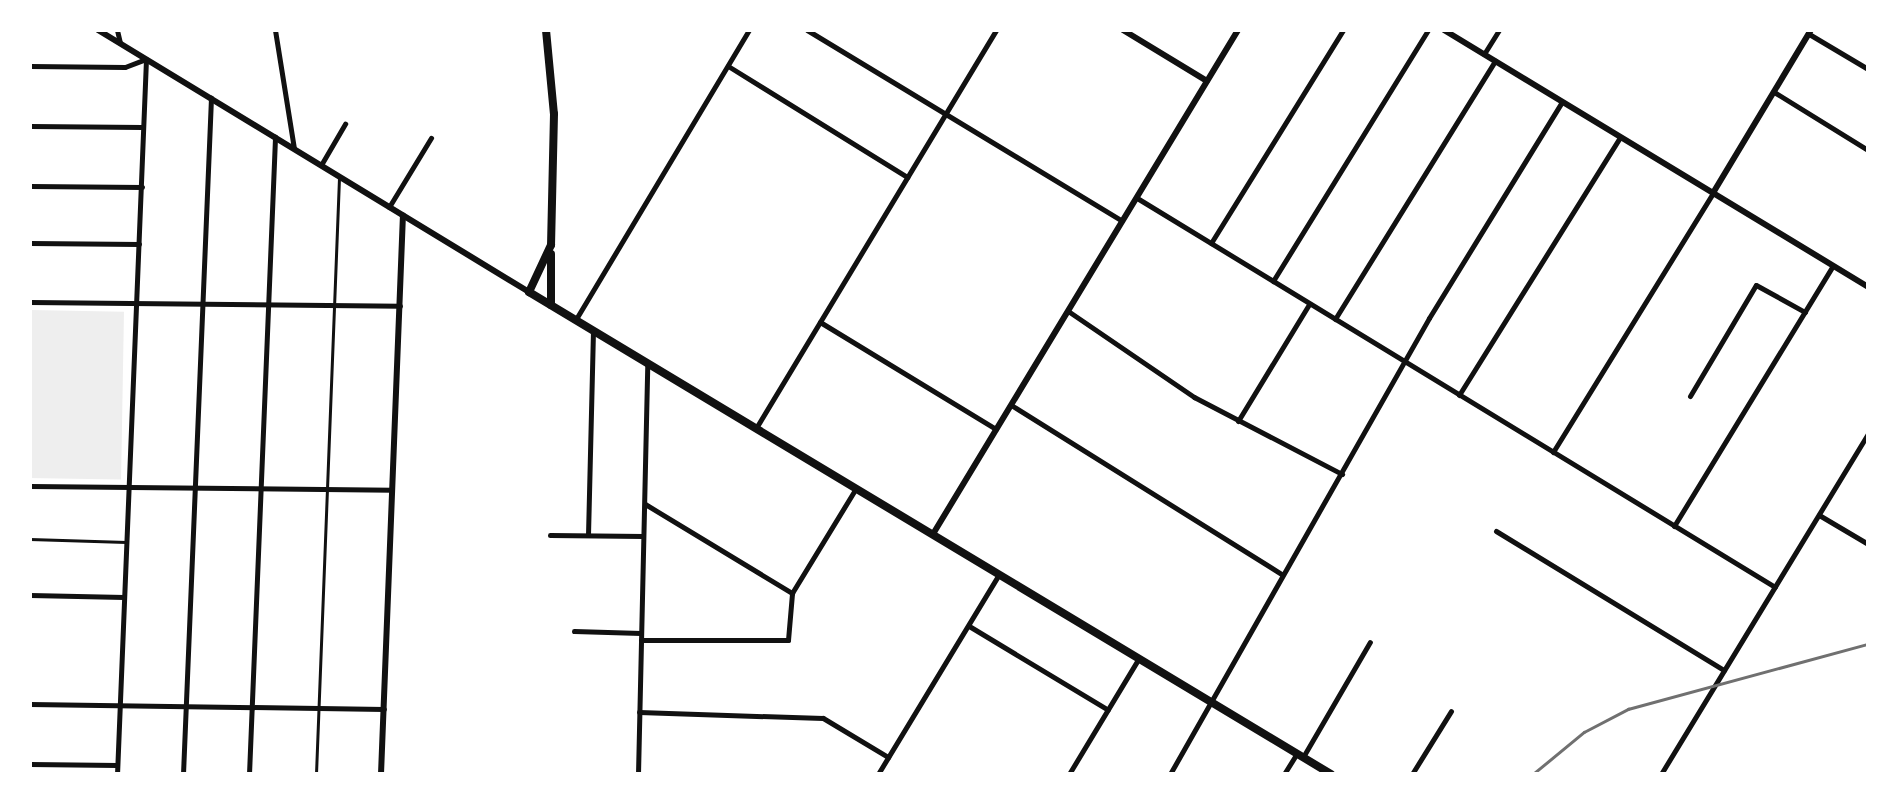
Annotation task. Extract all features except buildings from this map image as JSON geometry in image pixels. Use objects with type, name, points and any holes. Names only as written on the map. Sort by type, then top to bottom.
[{"type":"main road","points":[[546,30],[554,114],[552,305]]},
{"type":"main road","points":[[550,244],[529,292],[1332,774]]},
{"type":"street","points":[[98,30],[529,292]]},
{"type":"street","points":[[117,30],[120,43]]},
{"type":"street","points":[[276,30],[294,148]]},
{"type":"street","points":[[575,320],[749,30]]},
{"type":"street","points":[[807,30],[1122,221]]},
{"type":"street","points":[[756,428],[996,30]]},
{"type":"street","points":[[1123,30],[1207,81]]},
{"type":"street","points":[[933,534],[1238,30]]},
{"type":"street","points":[[1212,244],[1343,30]]},
{"type":"street","points":[[1273,281],[1428,30]]},
{"type":"street","points":[[1444,30],[1868,288]]},
{"type":"street","points":[[1484,54],[1499,30]]},
{"type":"street","points":[[1553,452],[1810,32],[1868,69]]},
{"type":"street","points":[[30,66],[125,67],[146,60]]},
{"type":"street","points":[[117,774],[146,60]]},
{"type":"street","points":[[1334,319],[1495,61]]},
{"type":"street","points":[[728,66],[907,178]]},
{"type":"street","points":[[1774,92],[1868,150]]},
{"type":"street","points":[[183,774],[211,98]]},
{"type":"street","points":[[1170,774],[1213,703],[1213,689],[1562,102]]},
{"type":"street","points":[[321,165],[346,124]]},
{"type":"street","points":[[30,126],[143,127]]},
{"type":"street","points":[[250,774],[275,137]]},
{"type":"street","points":[[1459,394],[1620,137]]},
{"type":"street","points":[[390,207],[431,138]]},
{"type":"street","points":[[30,186],[142,187]]},
{"type":"street","points":[[1136,198],[1775,587]]},
{"type":"street","points":[[382,774],[403,215]]},
{"type":"street","points":[[30,243],[139,244]]},
{"type":"street","points":[[1674,526],[1833,266]]},
{"type":"street","points":[[1690,396],[1756,285],[1805,312]]},
{"type":"street","points":[[30,302],[400,306]]},
{"type":"street","points":[[1238,421],[1310,303]]},
{"type":"street","points":[[1068,311],[1238,421],[1342,474]]},
{"type":"street","points":[[820,322],[996,430]]},
{"type":"street","points":[[588,535],[593,330]]},
{"type":"street","points":[[638,774],[647,362]]},
{"type":"street","points":[[1011,405],[1281,574]]},
{"type":"street","points":[[1661,774],[1868,434]]},
{"type":"street","points":[[30,486],[392,490]]},
{"type":"street","points":[[574,631],[784,642],[792,593],[856,488]]},
{"type":"street","points":[[644,504],[792,593]]},
{"type":"street","points":[[1819,515],[1868,544]]},
{"type":"street","points":[[1496,531],[1724,670]]},
{"type":"street","points":[[550,535],[643,536]]},
{"type":"street","points":[[878,774],[999,574]]},
{"type":"street","points":[[30,596],[124,597]]},
{"type":"street","points":[[968,626],[1108,710]]},
{"type":"street","points":[[1284,774],[1300,755],[1370,642]]},
{"type":"street","points":[[1070,774],[1139,658]]},
{"type":"street","points":[[30,704],[384,708]]},
{"type":"street","points":[[1412,774],[1451,711]]},
{"type":"street","points":[[639,712],[823,718],[888,757]]},
{"type":"street","points":[[30,764],[117,764]]},
{"type":"lane","points":[[316,774],[339,176]]},
{"type":"lane","points":[[30,539],[127,542]]},
{"type":"shaded area","points":[[30,310],[124,312],[121,480],[30,478]]},
{"type":"railway","points":[[1533,774],[1584,732],[1628,709],[1868,644]]}]
